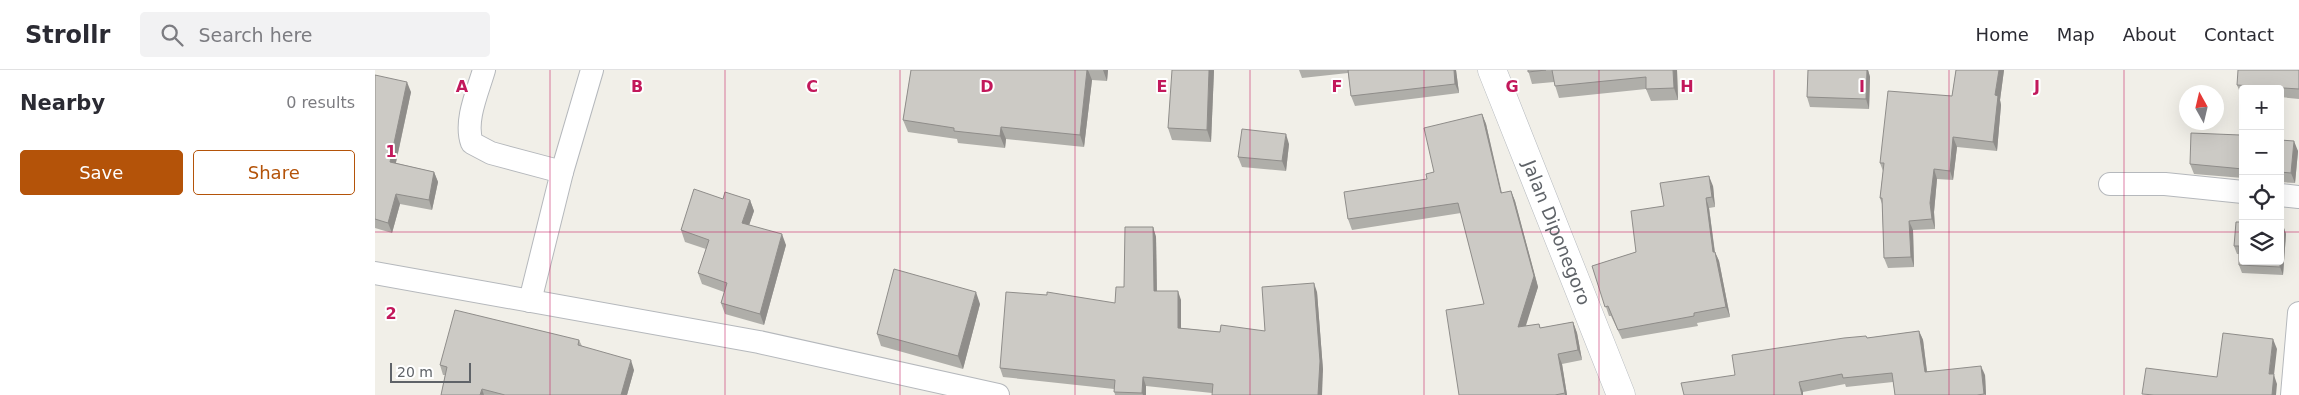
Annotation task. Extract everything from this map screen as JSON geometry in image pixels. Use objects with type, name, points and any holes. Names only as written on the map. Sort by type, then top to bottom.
[{"type":"main road","name":"Jalan Diponegoro","points":[[1492,70],[1621,395]]},
{"type":"street","points":[[484,70],[471,119],[469,134],[472,142],[491,153],[562,172]]},
{"type":"street","points":[[530,301],[562,172],[592,70]]},
{"type":"street","points":[[2110,184],[2165,184],[2239,192]]},
{"type":"street","points":[[2284,195],[2299,197]]},
{"type":"street","points":[[375,273],[759,342],[998,395]]},
{"type":"street","points":[[2292,395],[2299,313]]},
{"type":"building","points":[[911,70],[1087,70],[1080,135],[1001,127],[1000,136],[954,131],[954,128],[903,120]]},
{"type":"building","points":[[1172,70],[1209,70],[1207,130],[1168,128]]},
{"type":"building","points":[[1348,70],[1454,70],[1455,84],[1351,96]]},
{"type":"building","points":[[1528,70],[1546,70],[1528,72]]},
{"type":"building","points":[[1552,70],[1673,70],[1674,88],[1646,89],[1646,77],[1555,86]]},
{"type":"building","points":[[1808,70],[1867,70],[1866,99],[1807,97]]},
{"type":"building","points":[[1956,70],[1999,70],[1995,95],[1998,96],[1993,142],[1953,137],[1950,171],[1934,169],[1930,203],[1932,219],[1909,221],[1911,257],[1884,258],[1882,198],[1880,198],[1884,163],[1880,163],[1888,91],[1952,96]]},
{"type":"building","points":[[2238,70],[2299,70],[2299,89],[2284,88],[2284,85],[2237,85]]},
{"type":"building","points":[[375,75],[407,82],[390,162],[434,172],[429,200],[396,194],[388,223],[375,219]]},
{"type":"building","points":[[1482,114],[1501,193],[1511,191],[1534,276],[1518,327],[1539,324],[1540,328],[1573,322],[1578,350],[1558,354],[1565,393],[1555,395],[1459,395],[1446,310],[1484,304],[1458,203],[1348,219],[1344,192],[1427,179],[1426,174],[1434,172],[1424,128]]},
{"type":"building","points":[[1242,129],[1286,134],[1282,161],[1238,157]]},
{"type":"building","points":[[2191,133],[2239,135],[2239,169],[2190,164]]},
{"type":"building","points":[[2284,140],[2294,141],[2291,173],[2284,172]]},
{"type":"building","points":[[1709,176],[1712,197],[1706,198],[1713,252],[1715,252],[1726,307],[1694,313],[1694,316],[1618,330],[1608,306],[1605,307],[1592,266],[1636,252],[1631,211],[1664,206],[1660,183]]},
{"type":"building","points":[[694,189],[723,199],[725,192],[750,200],[742,223],[782,234],[760,314],[721,303],[727,283],[698,273],[709,240],[681,230]]},
{"type":"building","points":[[2236,222],[2239,222],[2239,246],[2234,246]]},
{"type":"building","points":[[1125,227],[1153,227],[1154,291],[1178,291],[1178,328],[1220,332],[1221,325],[1265,331],[1262,287],[1314,283],[1320,361],[1318,395],[1212,395],[1213,384],[1143,377],[1142,393],[1114,392],[1115,380],[1000,368],[1006,292],[1047,295],[1047,292],[1115,303],[1116,287],[1124,287]]},
{"type":"building","points":[[2239,265],[2280,265],[2280,267]]},
{"type":"building","points":[[894,269],[976,292],[958,356],[877,334]]},
{"type":"building","points":[[455,310],[579,340],[578,345],[631,360],[621,395],[505,395],[482,389],[480,395],[441,395],[447,367],[440,365]]},
{"type":"building","points":[[1919,331],[1925,372],[1981,366],[1984,394],[1895,395],[1892,373],[1843,378],[1842,374],[1799,382],[1802,395],[1684,395],[1681,383],[1735,375],[1732,355],[1844,338],[1866,336],[1867,338]]},
{"type":"building","points":[[2223,333],[2273,339],[2269,374],[2274,374],[2272,395],[2142,394],[2146,368],[2217,377]]}]
